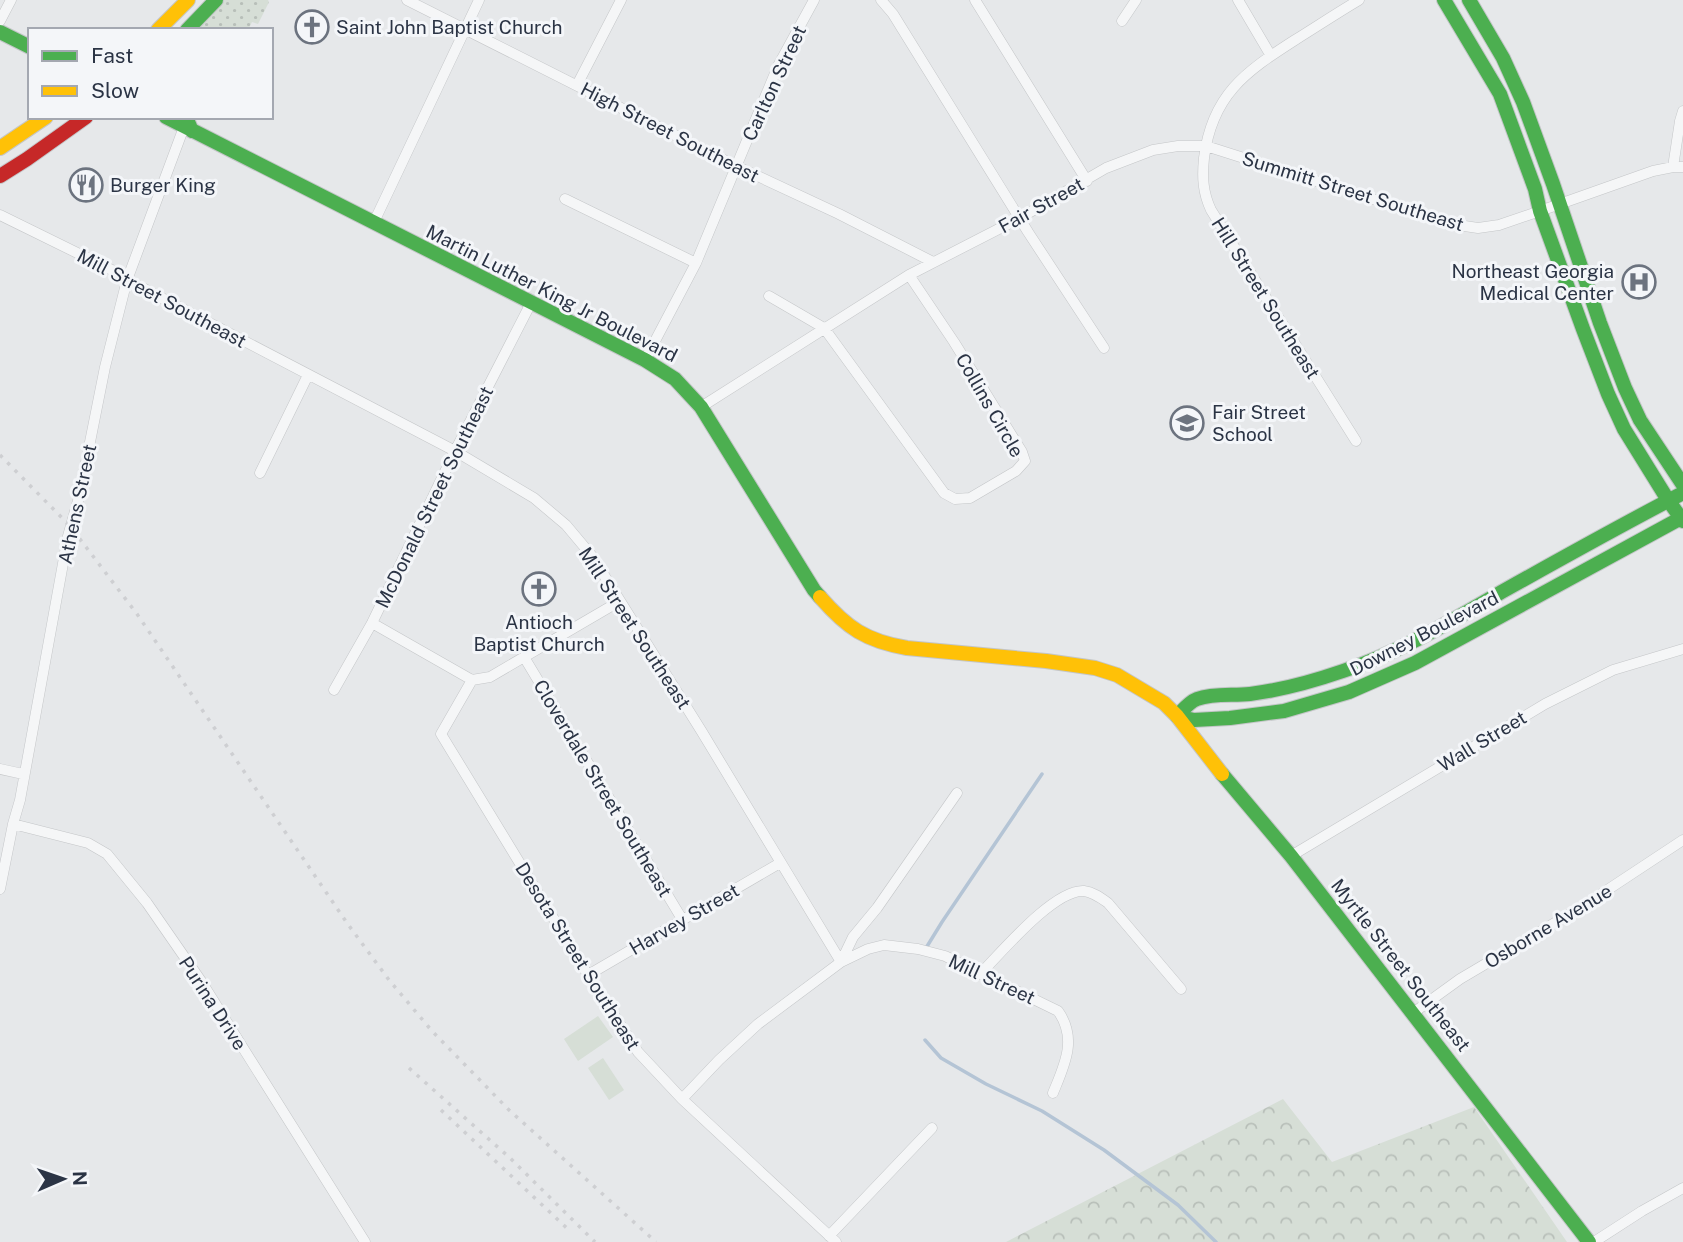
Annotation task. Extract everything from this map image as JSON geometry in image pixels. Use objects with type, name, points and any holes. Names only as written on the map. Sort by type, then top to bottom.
[{"type":"main road","points":[[160,28],[188,0]]},
{"type":"main road","points":[[189,28],[216,0]]},
{"type":"main road","points":[[1444,0],[1500,94],[1535,189],[1540,211],[1608,394],[1624,429],[1682,519]]},
{"type":"main road","points":[[1469,0],[1503,58],[1523,102],[1625,387],[1640,420],[1683,485]]},
{"type":"main road","points":[[1479,0],[1503,58]]},
{"type":"main road","points":[[0,32],[28,46]]},
{"type":"main road","points":[[0,148],[43,119]]},
{"type":"main road","points":[[0,176],[83,119]]},
{"type":"main road","name":"Martin Luther King Jr Boulevard","points":[[172,119],[188,125],[645,360],[675,379],[701,407],[814,590],[842,621],[867,637],[907,648],[1046,661],[1107,671],[1164,703],[1177,716]]},
{"type":"main road","name":"Downey Boulevard","points":[[1177,716],[1197,699],[1250,694],[1288,686],[1377,659],[1683,492]]},
{"type":"main road","name":"Downey Boulevard","points":[[1177,716],[1194,720],[1230,719],[1283,711],[1349,692],[1415,663],[1682,519]]},
{"type":"main road","name":"Myrtle Street Southeast","points":[[1177,716],[1291,856],[1592,1242]]},
{"type":"street","points":[[0,21],[10,0]]},
{"type":"street","name":"High Street Southeast","points":[[407,0],[933,262]]},
{"type":"street","points":[[374,222],[479,0]]},
{"type":"street","points":[[577,85],[621,0]]},
{"type":"street","name":"Carlton Street","points":[[645,360],[696,263],[778,66],[814,0]]},
{"type":"street","points":[[881,0],[893,14],[1104,348]]},
{"type":"street","points":[[975,0],[1087,181]]},
{"type":"street","points":[[1122,21],[1136,0]]},
{"type":"street","points":[[1238,0],[1271,56]]},
{"type":"street","points":[[1206,146],[1215,116],[1226,96],[1244,76],[1359,0]]},
{"type":"street","points":[[1678,167],[1683,111]]},
{"type":"street","name":"Athens Street","points":[[0,889],[20,800],[68,536],[127,280],[188,125]]},
{"type":"street","name":"Fair Street","points":[[701,407],[909,275],[1020,218],[1106,169],[1153,150],[1178,146],[1206,146]]},
{"type":"street","name":"Summitt Street Southeast","points":[[1206,146],[1458,225],[1478,228],[1540,211],[1653,171],[1678,167]]},
{"type":"street","name":"Hill Street Southeast","points":[[1206,146],[1202,173],[1203,189],[1211,211],[1356,441]]},
{"type":"street","points":[[565,199],[696,263]]},
{"type":"street","name":"Mill Street Southeast","points":[[0,215],[116,272],[455,451],[534,498],[566,525],[592,556],[841,962]]},
{"type":"street","name":"Collins Circle","points":[[824,328],[944,493],[955,499],[970,498],[1016,471],[1025,461],[1021,452],[954,342],[909,275]]},
{"type":"street","points":[[769,296],[824,328]]},
{"type":"street","name":"McDonald Street Southeast","points":[[334,690],[372,623],[455,451],[531,303]]},
{"type":"street","points":[[260,473],[309,375]]},
{"type":"street","points":[[372,623],[472,680],[490,677],[620,601]]},
{"type":"street","name":"Wall Street","points":[[1291,856],[1545,704],[1613,670],[1683,649]]},
{"type":"street","name":"Cloverdale Street Southeast","points":[[524,657],[682,919]]},
{"type":"street","name":"Desota Street Southeast","points":[[472,680],[441,734],[588,975],[638,1052],[682,1099],[832,1239]]},
{"type":"street","points":[[0,769],[23,774]]},
{"type":"street","points":[[682,1099],[758,1024],[841,962],[853,937],[877,908],[957,793]]},
{"type":"street","name":"Purina Drive","points":[[13,824],[88,843],[107,854],[147,903],[201,981],[365,1242]]},
{"type":"street","name":"Osborne Avenue","points":[[1413,1013],[1460,979],[1580,908],[1683,840]]},
{"type":"street","name":"Harvey Street","points":[[588,975],[780,863]]},
{"type":"street","points":[[980,974],[1043,911],[1064,896],[1085,891],[1108,904],[1181,989]]},
{"type":"street","name":"Mill Street","points":[[841,962],[868,949],[884,946],[918,949],[945,956],[1051,1006],[1063,1019],[1068,1040],[1067,1060],[1053,1093]]},
{"type":"street","points":[[832,1239],[932,1128]]},
{"type":"street","points":[[1592,1242],[1683,1188]]},
{"type":"green space","points":[[223,0],[269,2],[258,24],[252,22],[249,28],[197,28]]},
{"type":"green space","points":[[598,1016],[613,1037],[578,1061],[564,1039]]},
{"type":"green space","points":[[603,1058],[624,1090],[609,1100],[588,1068]]},
{"type":"green space","points":[[1283,1099],[1332,1162],[1474,1107],[1567,1242],[1006,1242]]},
{"type":"waterway","points":[[926,948],[1042,774]]},
{"type":"waterway","points":[[925,1040],[941,1058],[986,1084],[1042,1111],[1104,1150],[1178,1205],[1216,1242]]},
{"type":"railway","points":[[0,455],[70,526],[137,614],[347,923],[389,980],[432,1031],[509,1110],[656,1242]]},
{"type":"railway","points":[[409,1068],[510,1158],[595,1242]]},
{"type":"railway","points":[[441,1110],[571,1232]]},
{"type":"traffic: fast","points":[[189,28],[216,0]]},
{"type":"traffic: fast","points":[[1444,0],[1500,94],[1583,329],[1624,429],[1683,521]]},
{"type":"traffic: fast","points":[[1469,0],[1503,58],[1523,102],[1625,388],[1640,420],[1683,485]]},
{"type":"traffic: fast","points":[[0,32],[28,46]]},
{"type":"traffic: fast","points":[[170,119],[645,360],[675,379],[701,407],[820,597]]},
{"type":"traffic: fast","points":[[187,119],[192,131]]},
{"type":"traffic: fast","points":[[1177,716],[1189,704],[1203,697],[1286,688],[1332,675],[1385,655],[1683,493]]},
{"type":"traffic: fast","points":[[1177,716],[1194,720],[1284,711],[1349,692],[1415,663],[1683,517]]},
{"type":"traffic: fast","points":[[1222,774],[1291,856],[1589,1242]]},
{"type":"traffic: slow","points":[[160,28],[188,0]]},
{"type":"traffic: slow","points":[[0,148],[43,119]]},
{"type":"traffic: slow","points":[[820,597],[858,632],[893,645],[1046,661],[1095,668],[1117,675],[1164,703],[1222,774]]},
{"type":"traffic: jam","points":[[0,176],[83,119]]},
{"type":"place","name":"Saint John Baptist Church","points":[[312,27]]},
{"type":"place","name":"Burger King","points":[[86,185]]},
{"type":"place","name":"Northeast Georgia Medical Center","points":[[1639,282]]},
{"type":"place","name":"Fair Street School","points":[[1187,423]]},
{"type":"place","name":"Antioch Baptist Church","points":[[539,589]]}]
